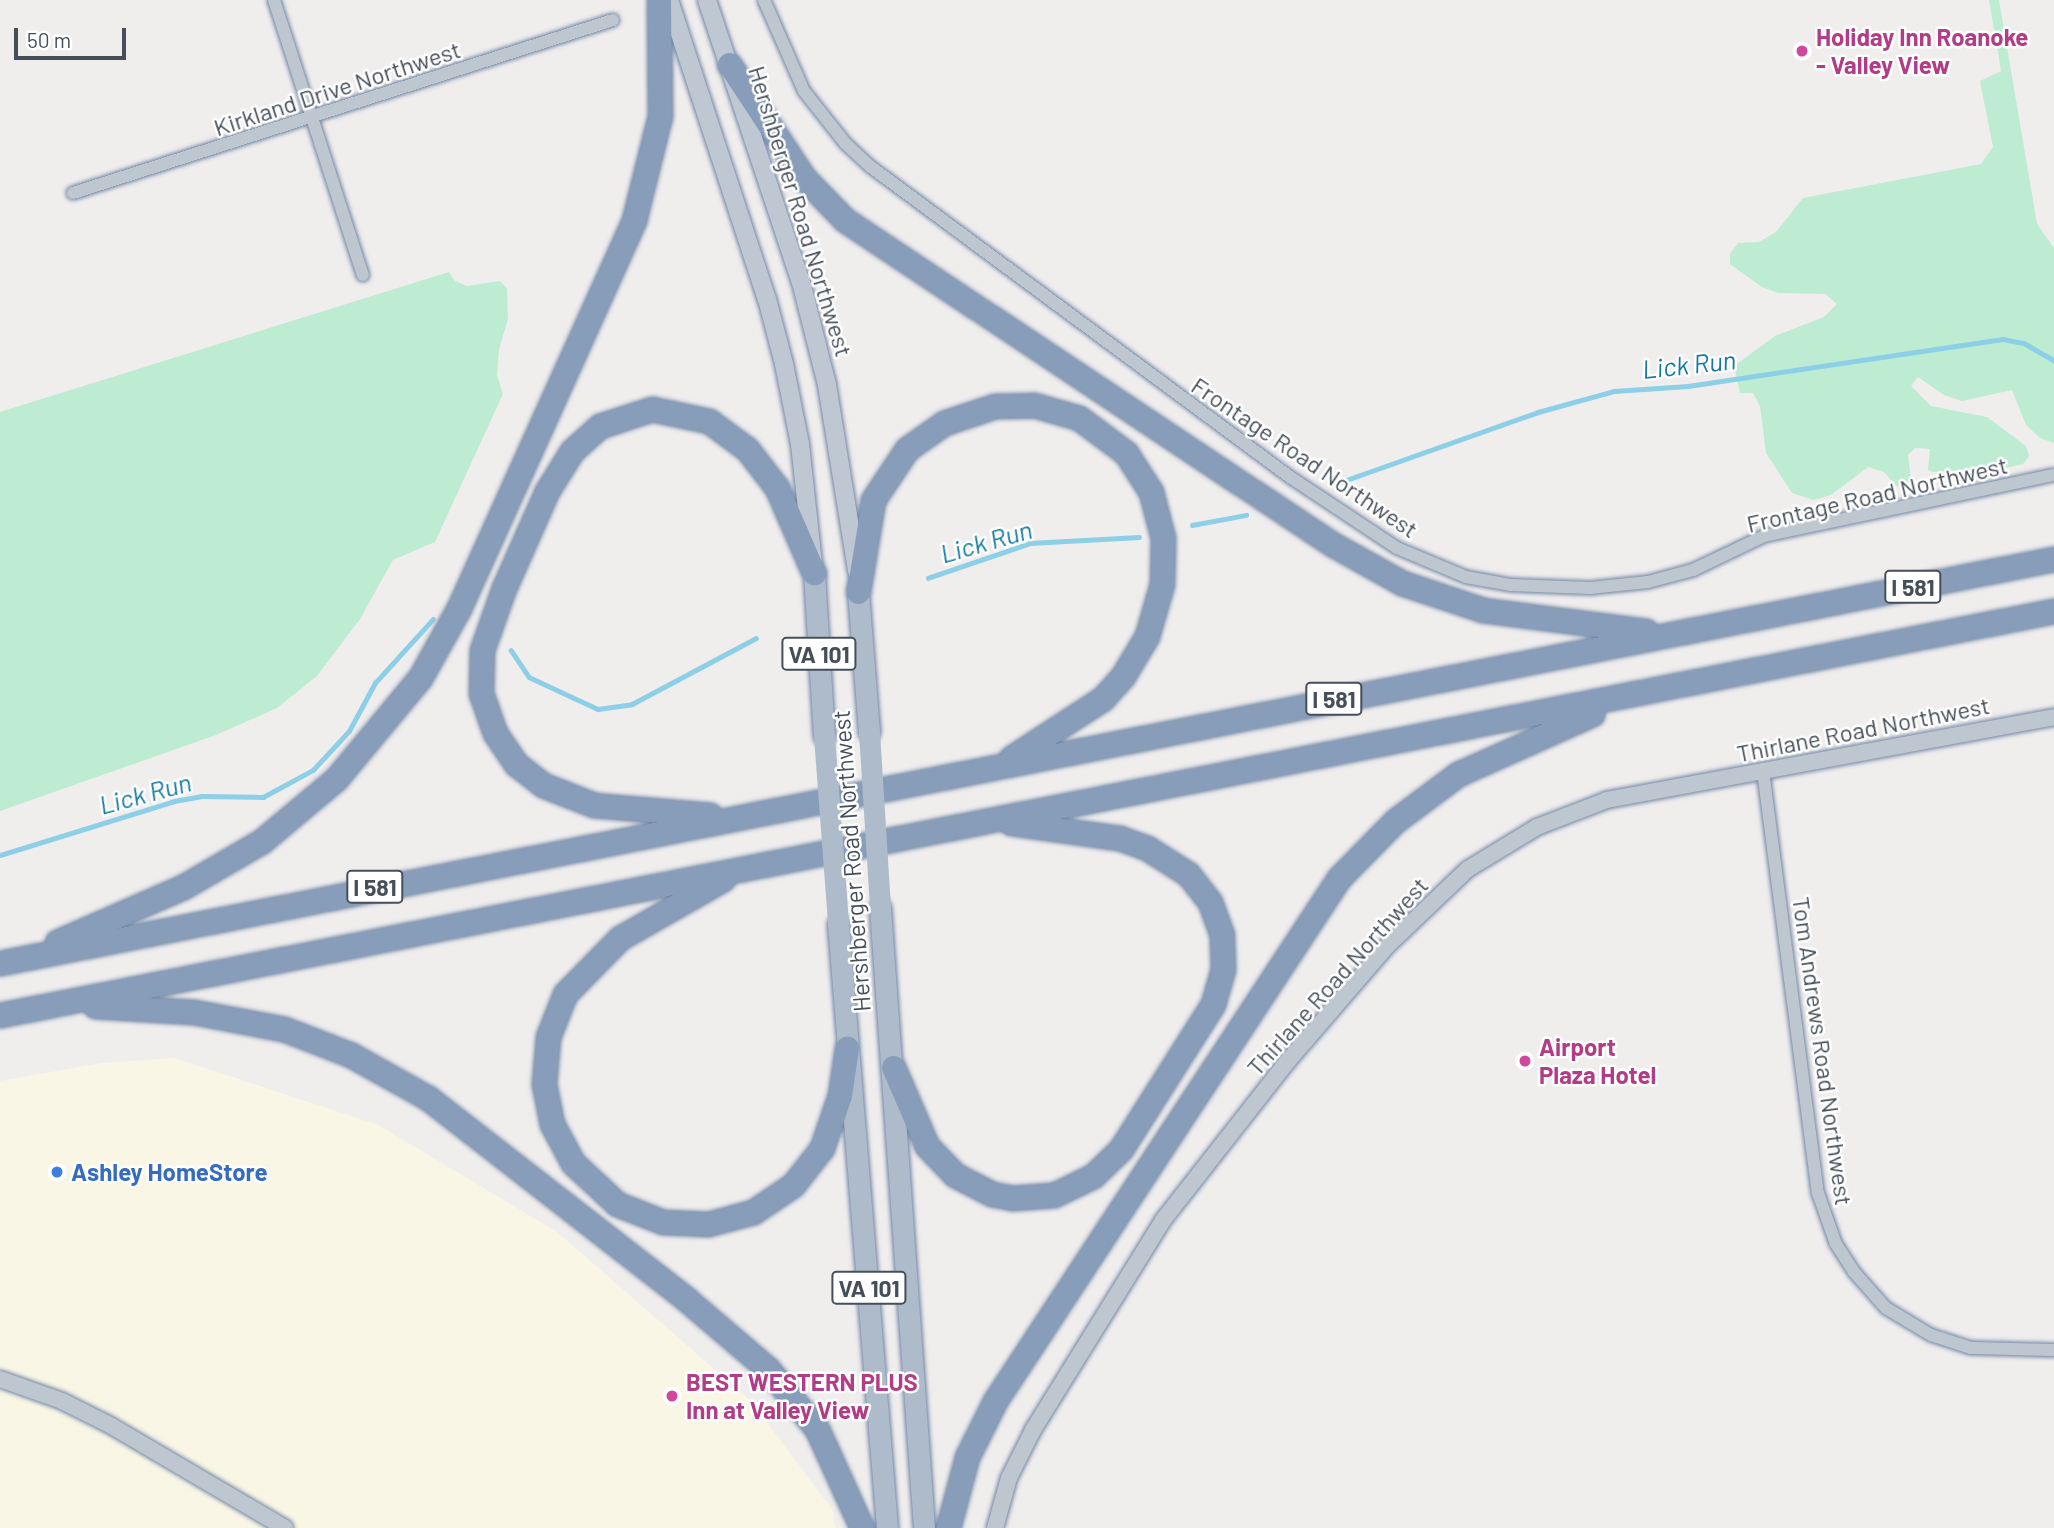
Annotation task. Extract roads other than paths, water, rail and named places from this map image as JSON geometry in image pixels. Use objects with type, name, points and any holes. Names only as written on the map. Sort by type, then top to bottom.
[{"type":"highway","points":[[7,961],[183,887],[262,841],[336,779],[419,678],[459,608],[638,209],[660,116],[659,0]]},
{"type":"highway","points":[[729,64],[804,178],[845,220],[1368,566],[1483,610],[1674,633]]},
{"type":"highway","points":[[858,592],[873,500],[907,449],[944,423],[995,406],[1034,405],[1079,418],[1126,453],[1151,492],[1163,538],[1162,584],[1147,636],[1123,676],[1102,699],[1074,721],[995,767]]},
{"type":"highway","points":[[737,817],[593,805],[570,798],[527,773],[504,749],[485,712],[480,669],[486,631],[560,468],[600,426],[636,411],[689,413],[726,432],[747,449],[777,488],[814,573]]},
{"type":"highway","name":"I 581","points":[[7,961],[2054,559]]},
{"type":"highway","name":"I 581","points":[[0,1015],[1633,696],[2054,611]]},
{"type":"highway","points":[[948,1528],[967,1457],[995,1401],[1339,878],[1395,821],[1458,775],[1633,696]]},
{"type":"highway","points":[[893,1067],[927,1146],[955,1175],[992,1194],[1012,1198],[1054,1195],[1093,1176],[1121,1149],[1213,1004],[1223,969],[1222,935],[1210,902],[1188,874],[1147,848],[1119,838],[990,821]]},
{"type":"highway","points":[[739,870],[620,938],[565,994],[548,1037],[544,1084],[552,1124],[565,1152],[602,1193],[650,1218],[708,1224],[753,1212],[793,1185],[822,1148],[840,1095],[847,1048]]},
{"type":"highway","points":[[53,1005],[194,1012],[262,1024],[351,1055],[428,1098],[696,1307],[768,1369],[817,1429],[862,1528]]},
{"type":"main road","name":"Hershberger Road Northwest","points":[[669,0],[784,364],[809,510],[847,1048],[887,1528]]},
{"type":"main road","name":"Hershberger Road Northwest","points":[[707,0],[801,282],[824,372],[858,592],[924,1528]]},
{"type":"street","points":[[274,0],[363,275]]},
{"type":"street","name":"Frontage Road Northwest","points":[[764,0],[804,91],[845,143],[871,167],[1290,477],[1397,548],[1466,577],[1511,585],[1590,588],[1648,582],[1693,570],[1764,536],[2054,475]]},
{"type":"street","name":"Kirkland Drive Northwest","points":[[73,193],[613,20]]},
{"type":"street","name":"Thirlane Road Northwest","points":[[995,1528],[1010,1478],[1033,1430],[1164,1219],[1288,1061],[1403,929],[1468,869],[1504,844],[1560,817],[1607,800],[2054,717]]},
{"type":"street","name":"Tom Andrews Road Northwest","points":[[1763,771],[1818,1193],[1836,1244],[1854,1272],[1886,1308],[1931,1335],[1970,1348],[2054,1350]]},
{"type":"street","points":[[0,1379],[62,1401],[108,1424],[285,1528]]},
{"type":"waterway","name":"Lick Run","points":[[1335,484],[1538,412],[1614,391],[1688,386],[2003,339],[2024,343],[2054,360]]},
{"type":"waterway","name":"Lick Run","points":[[1192,525],[1246,515]]},
{"type":"waterway","name":"Lick Run","points":[[928,578],[1030,543],[1139,537]]},
{"type":"waterway","name":"Lick Run","points":[[0,855],[174,801],[201,796],[263,797],[313,770],[349,731],[375,683],[433,619]]},
{"type":"waterway","name":"Lick Run","points":[[511,650],[529,677],[598,709],[632,704],[756,638]]},
{"type":"place","name":"Holiday Inn Roanoke - Valley View","points":[[1802,51]]},
{"type":"place","name":"Airport Plaza Hotel","points":[[1525,1061]]},
{"type":"place","name":"Ashley HomeStore","points":[[57,1172]]},
{"type":"place","name":"BEST WESTERN PLUS Inn at Valley View","points":[[672,1396]]}]
